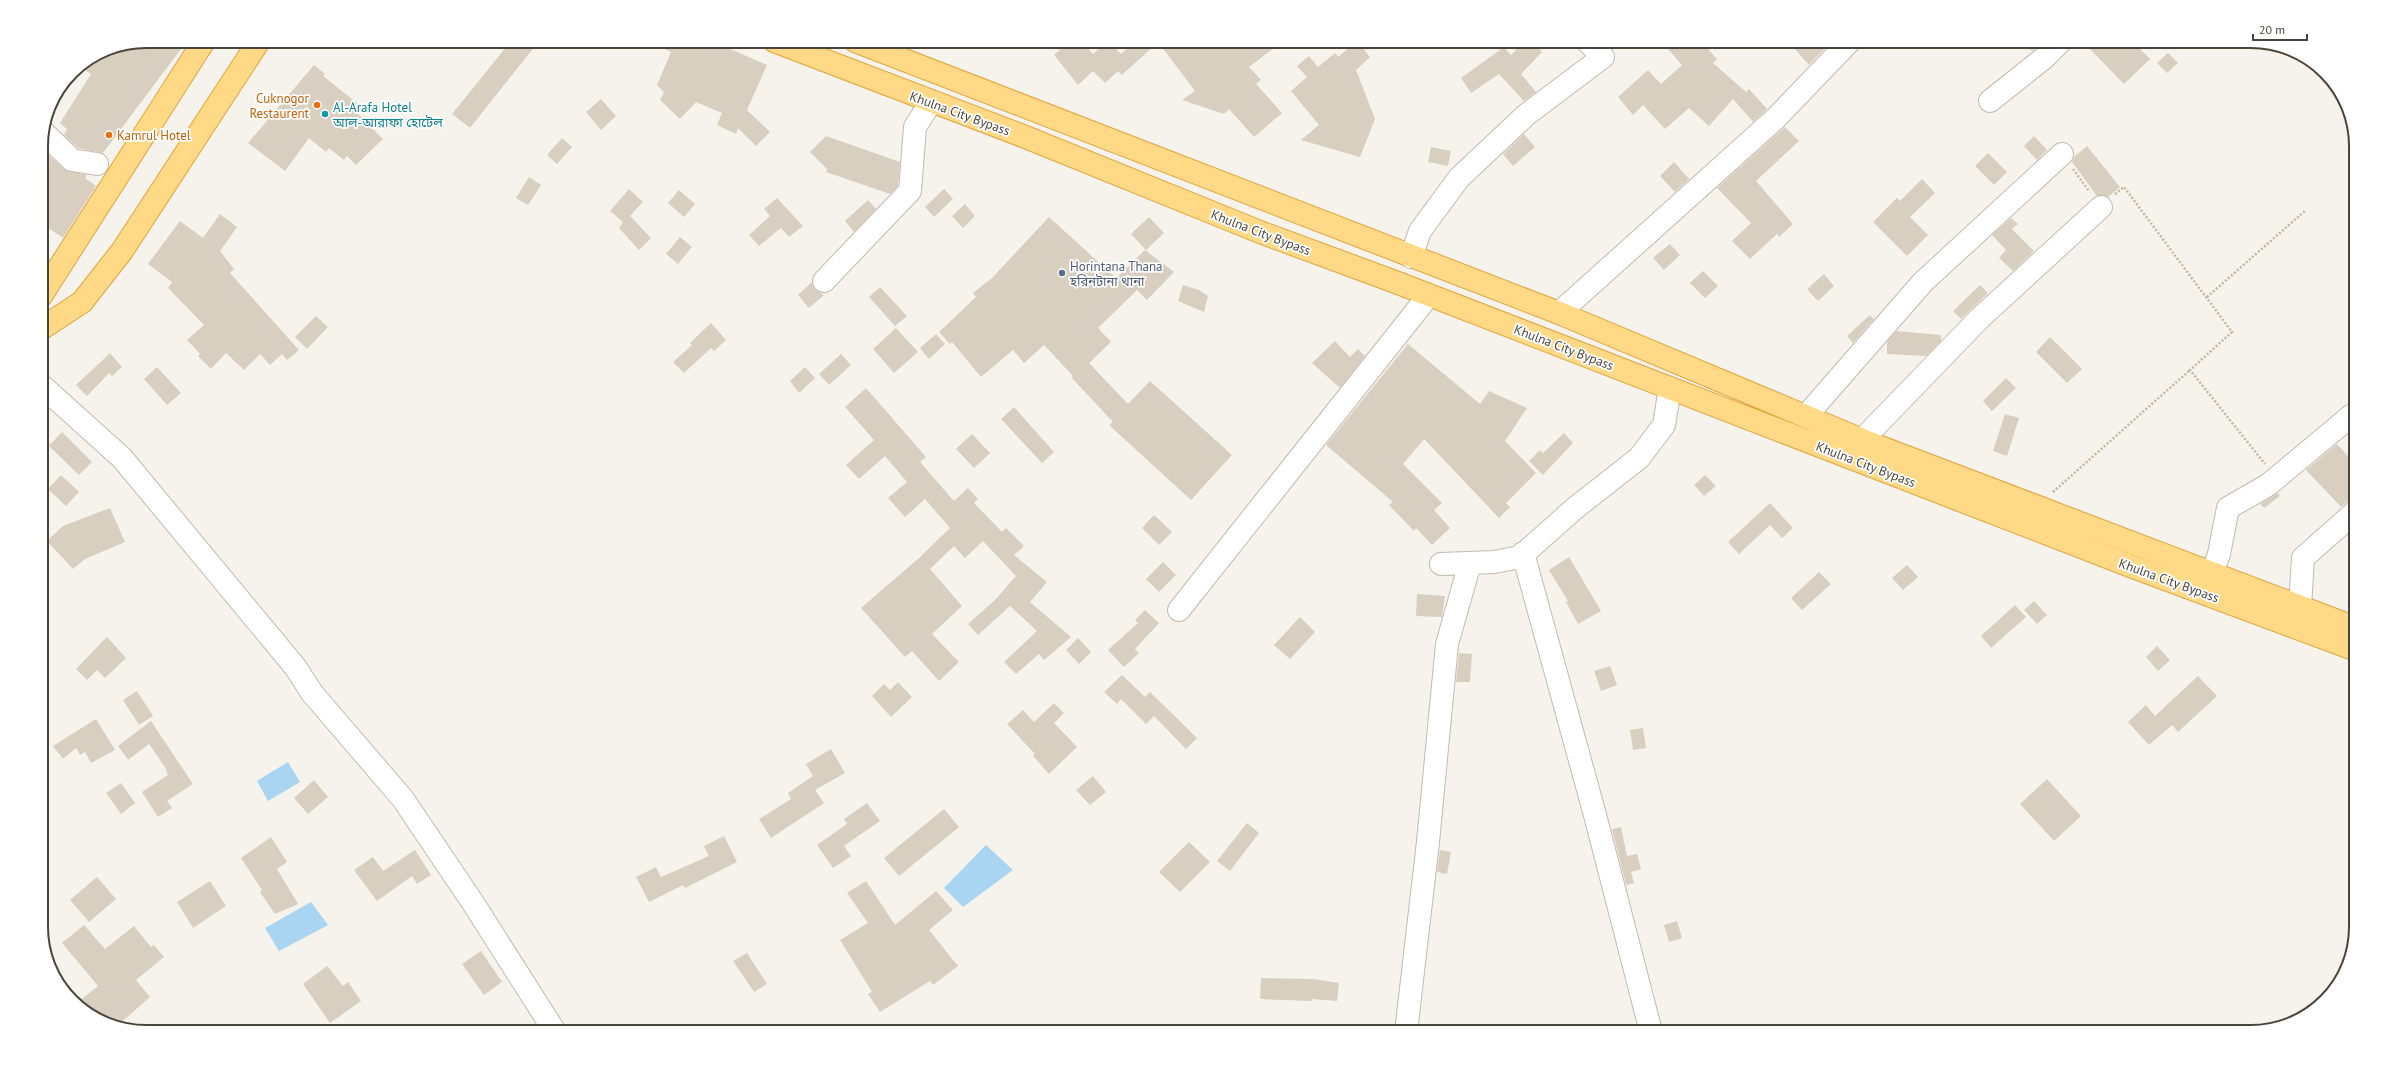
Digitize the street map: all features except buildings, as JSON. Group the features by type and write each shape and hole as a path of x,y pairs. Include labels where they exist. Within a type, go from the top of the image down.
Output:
{"highway":[{"path":"48,285 200,48"},
{"path":"48,324 82,302 122,251 254,48"},
{"name":"Khulna City Bypass","path":"792,48 1023,136 1260,232 1429,295 2126,564 2349,647"},
{"name":"Khulna City Bypass","path":"873,48 1559,313 1862,440 2349,625"}],"street":[{"path":"1411,257 1420,231 1459,178 1526,115 1603,57 1594,48"},
{"path":"1559,313 1775,119 1843,48"},
{"path":"1990,102 2054,48"},
{"path":"824,281 910,191 915,128 931,102"},
{"path":"48,137 72,160 97,164"},
{"path":"1806,416 1923,282 2062,154"},
{"path":"1862,440 1980,318 2101,207"},
{"path":"1179,610 1429,295"},
{"path":"1441,564 1494,562 1520,557 1574,509 1639,458 1664,425 1670,388"},
{"path":"48,391 122,458 296,668 312,693 404,799 475,906 551,1025"},
{"path":"2212,573 2219,554 2228,508 2276,478 2349,417"},
{"path":"2300,607 2303,558 2349,517"},
{"path":"1523,553 1595,815 1649,1025"},
{"path":"1407,1025 1428,842 1447,644 1470,563"}],"path":[{"path":"2036,507 2232,332 2124,187 2101,207 2062,154"},
{"path":"2207,297 2306,210"},
{"path":"2190,370 2276,478"}],"water":[{"path":"288,762 300,782 268,801 257,781"},
{"path":"986,845 1013,870 963,907 944,888"},
{"path":"311,902 328,925 279,951 265,928"}],"place":[{"name":"Cuknogor Restaurent","path":"317,105"},
{"name":"Al-Arafa Hotel আল-আরাফা হোটেল","path":"325,114"},
{"name":"Kamrul Hotel","path":"109,135"},
{"name":"Horintana Thana হরিনটানা থানা","path":"1062,273"}]}
